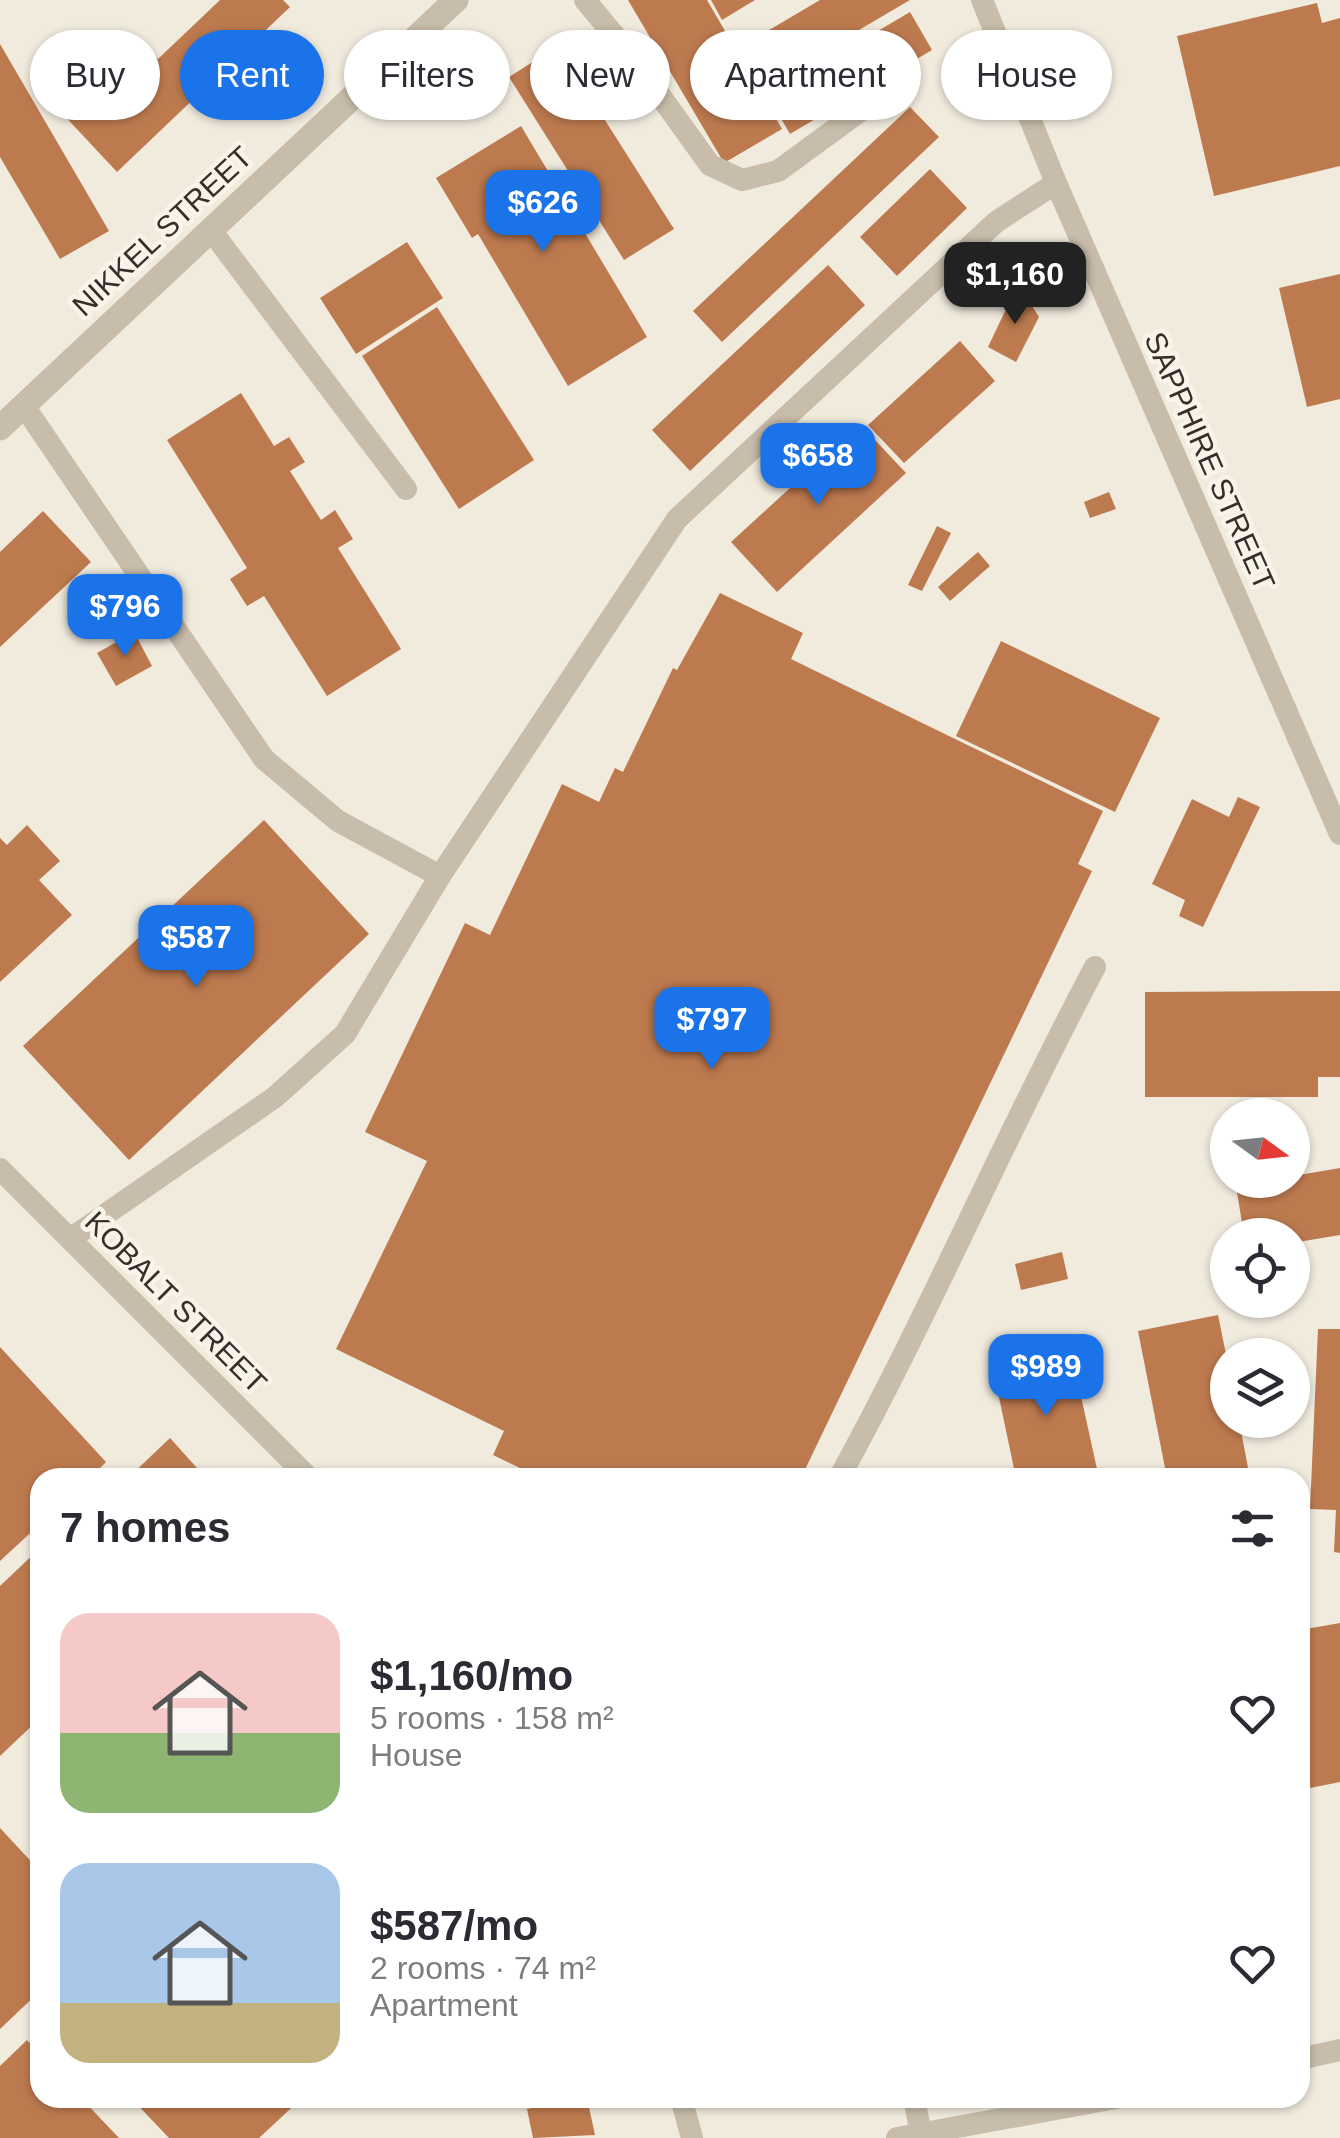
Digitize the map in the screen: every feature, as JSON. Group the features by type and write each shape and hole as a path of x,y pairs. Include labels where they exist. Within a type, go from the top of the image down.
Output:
{"street":[{"name":"NIKKEL STREET","path":"0,428 456,0"}],"lane":[{"path":"586,0 710,165 742,180 778,171 848,120"},
{"name":"SAPPHIRE STREET","path":"982,0 1056,182 1340,834"},
{"path":"70,1239 275,1097 345,1034 440,876 677,520 996,222 1056,182"},
{"path":"210,229 406,489"},
{"path":"24,406 264,759 338,821 440,876"},
{"path":"845,1468 882,1400 1025,1098 1096,967"},
{"name":"KOBALT STREET","path":"0,1168 299,1468"},
{"path":"1310,2057 1340,2050"},
{"path":"684,2108 692,2138"},
{"path":"916,2108 920,2134"},
{"path":"896,2138 1062,2108"}],"building":[{"path":"220,0 283,0 290,7 266,30 188,30"},
{"path":"628,0 707,0 724,30 690,30 690,105 670,71 670,30 646,30"},
{"path":"711,0 755,0 722,20"},
{"path":"820,0 910,0 859,30 769,30"},
{"path":"1317,3 1322,23 1340,18 1340,166 1214,196 1177,36"},
{"path":"910,12 920,30 880,30"},
{"path":"921,31 932,50 921,57"},
{"path":"180,38 180,112 117,172 68,120 160,120 160,57"},
{"path":"0,44 30,95 30,120 44,120 109,231 60,259 0,157"},
{"path":"530,64 530,110 510,79"},
{"path":"921,118 939,137 722,342 693,311 896,120"},
{"path":"536,120 605,120 674,229 624,260"},
{"path":"699,120 777,120 782,129 724,163"},
{"path":"782,120 814,120 790,134"},
{"path":"521,126 647,337 568,386 478,234 472,238 436,178"},
{"path":"930,169 967,208 897,276 860,237"},
{"path":"407,242 443,298 356,354 320,298"},
{"path":"828,265 865,305 690,471 652,430"},
{"path":"1340,274 1340,399 1307,407 1279,288"},
{"path":"1018,284 1039,317 1016,362 988,347"},
{"path":"437,307 534,460 459,509 362,356"},
{"path":"960,341 995,381 904,463 868,425"},
{"path":"241,393 274,446 289,437 305,462 290,471 321,520 335,510 353,539 338,548 401,649 327,696 264,596 247,606 230,579 247,568 167,440"},
{"path":"860,424 906,473 777,592 731,542"},
{"path":"1109,492 1116,509 1090,518 1084,502"},
{"path":"43,511 91,562 0,647 0,552"},
{"path":"937,526 951,533 922,591 908,585"},
{"path":"978,552 990,566 950,601 938,587"},
{"path":"720,593 803,633 791,659 1103,811 1078,864 1092,871 806,1468 520,1468 493,1455 504,1431 336,1349 427,1161 365,1132 465,923 490,935 562,784 599,802 615,768 623,772 673,668 677,670"},
{"path":"134,632 152,666 116,686 97,653"},
{"path":"1001,641 1160,718 1115,812 956,736"},
{"path":"1238,797 1260,807 1203,927 1179,916 1185,900 1152,884 1192,799 1229,817"},
{"path":"264,820 369,934 129,1160 23,1046"},
{"path":"27,825 60,861 39,880 72,915 0,982 0,838 7,845"},
{"path":"1340,991 1340,1077 1318,1077 1318,1097 1145,1097 1145,992"},
{"path":"1340,1168 1340,1235 1310,1240 1310,1218 1241,1218 1238,1198 1310,1198 1310,1173"},
{"path":"1062,1252 1068,1279 1021,1290 1015,1264"},
{"path":"1219,1318 1223,1338 1210,1338 1210,1438 1242,1438 1248,1468 1165,1468 1138,1331"},
{"path":"1318,1329 1340,1329 1340,1553 1334,1552 1336,1510 1310,1509"},
{"path":"0,1347 106,1462 100,1468 30,1468 30,1533 0,1561"},
{"path":"1071,1351 1097,1468 1014,1468 993,1369"},
{"path":"170,1438 197,1468 138,1468"},
{"path":"30,1558 30,1728 0,1756 0,1586"},
{"path":"1340,1623 1340,1782 1310,1788 1310,1628"},
{"path":"0,1828 30,1860 30,2000 0,2029"},
{"path":"27,2040 30,2108 90,2108 119,2138 0,2138 0,2066"},
{"path":"140,2108 291,2108 259,2138 169,2138"},
{"path":"589,2108 595,2135 533,2138 527,2109"}]}
